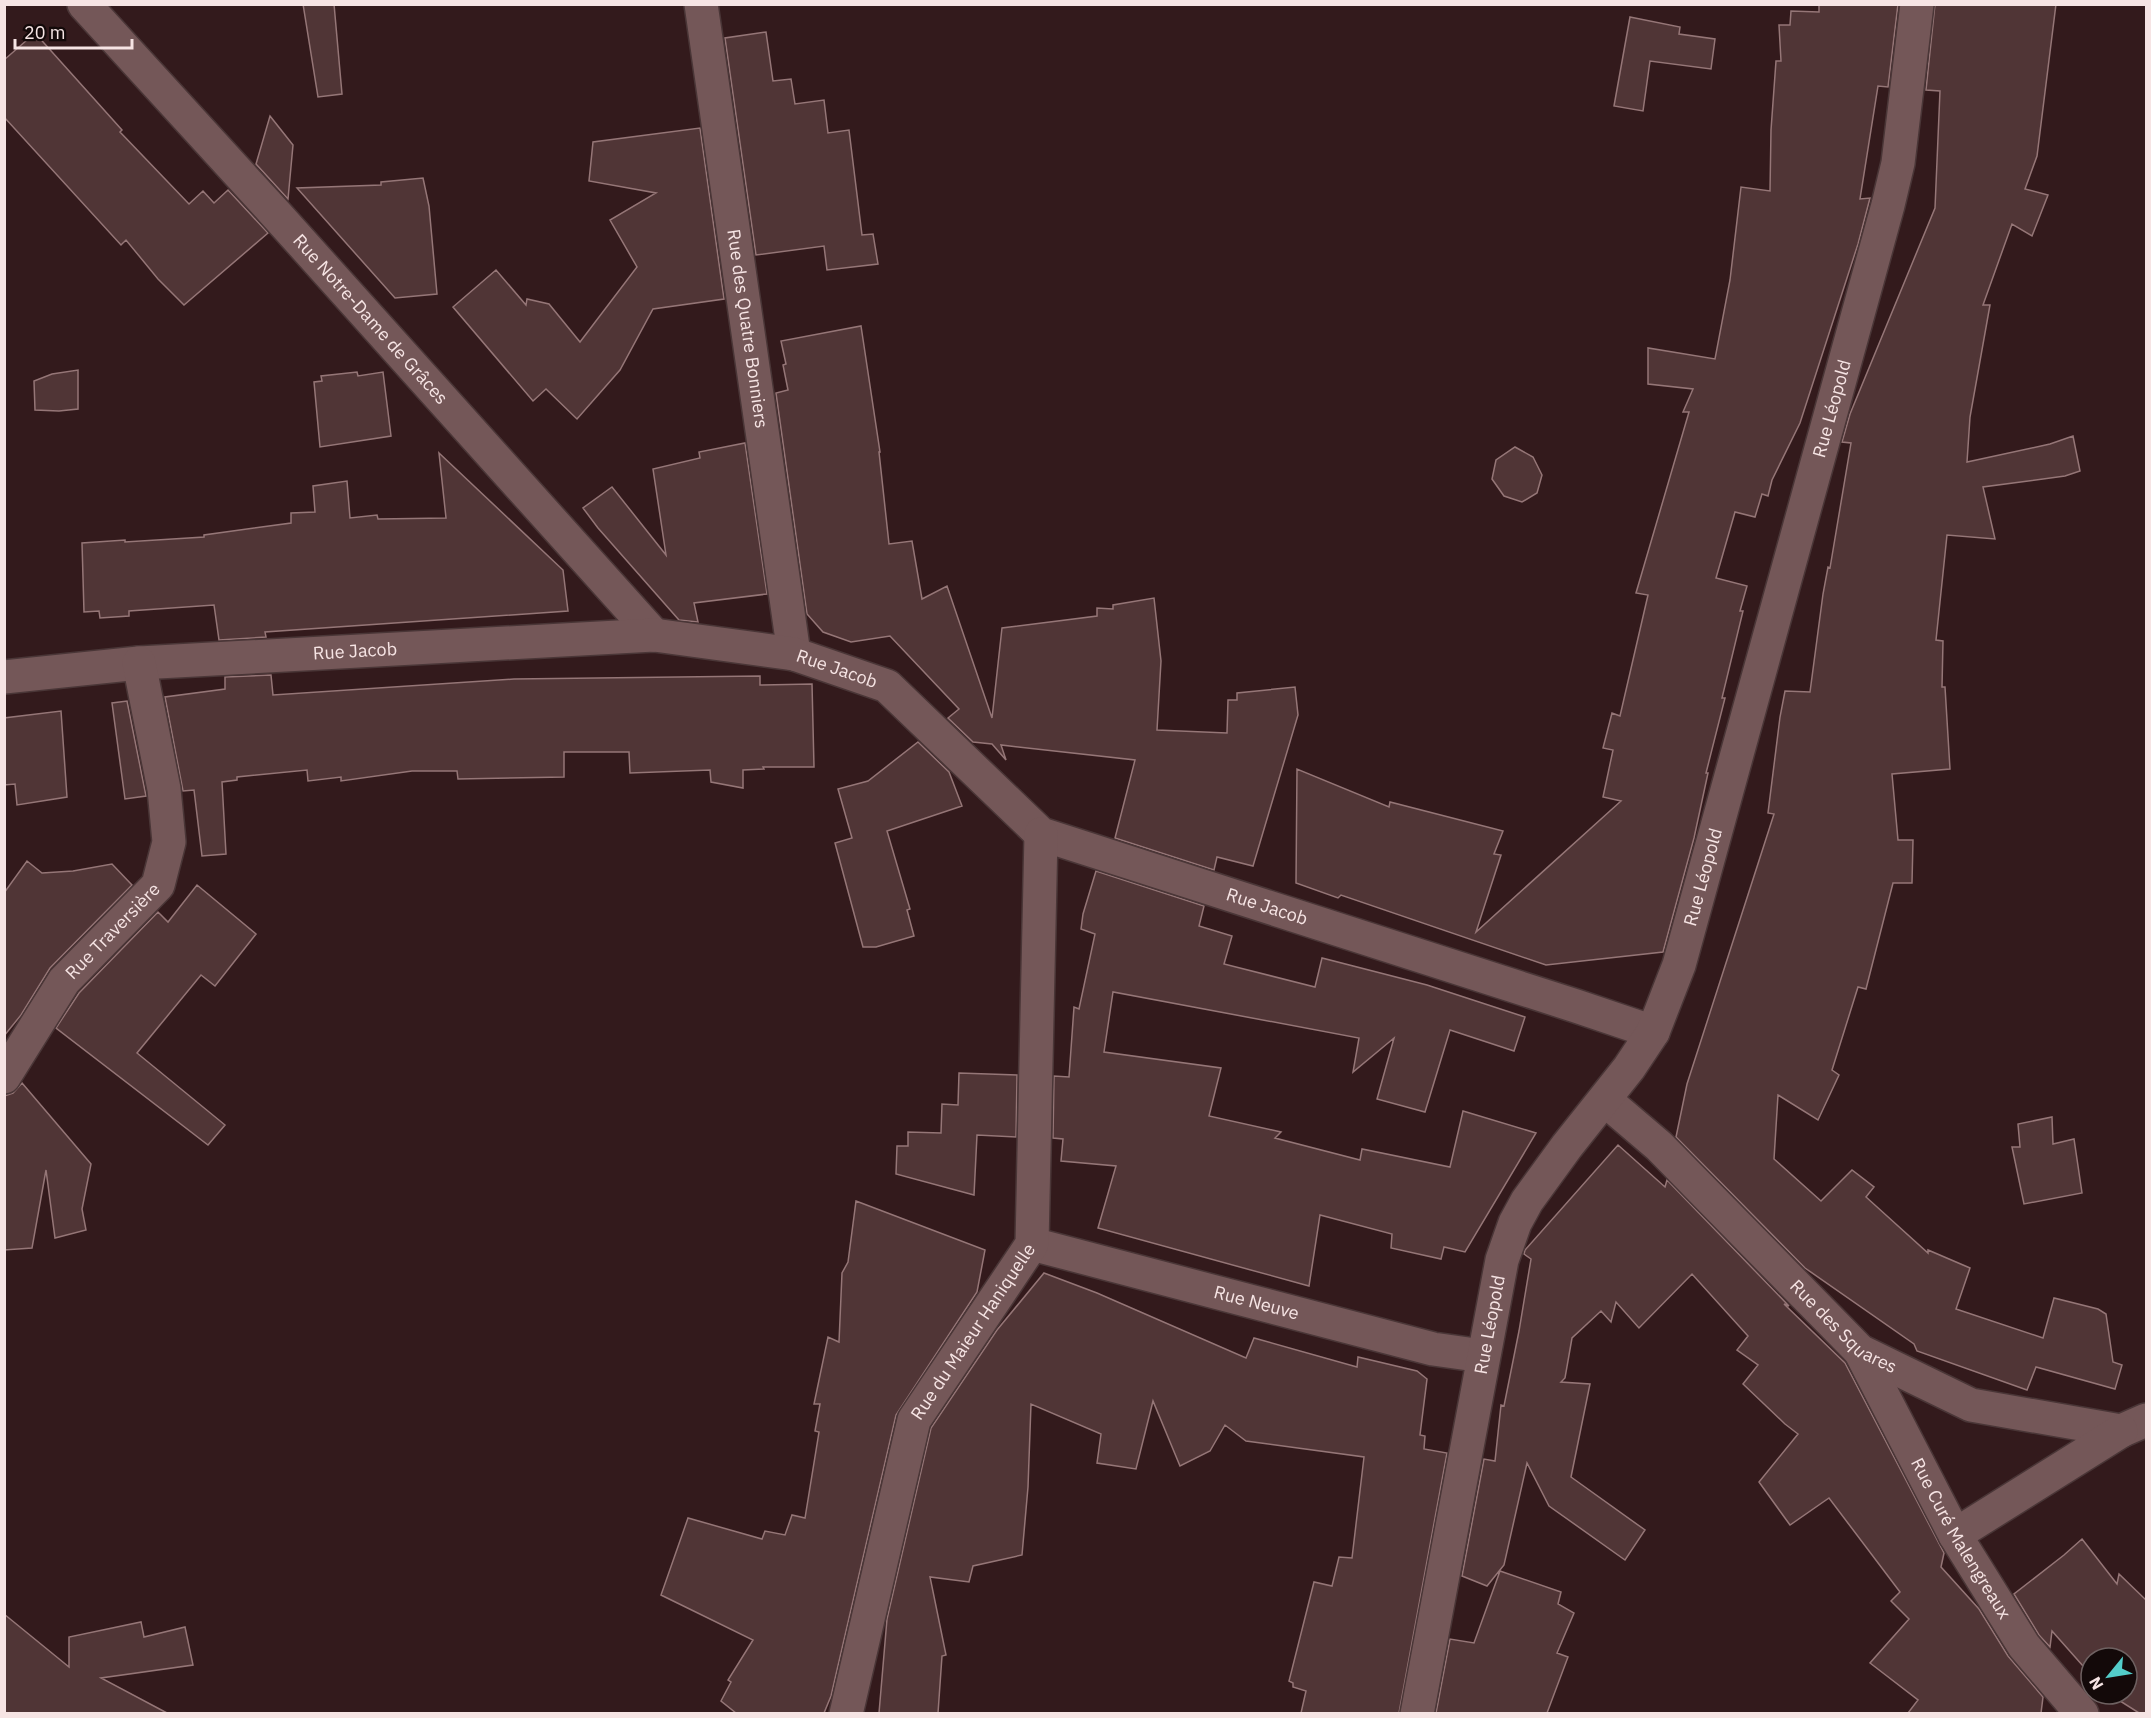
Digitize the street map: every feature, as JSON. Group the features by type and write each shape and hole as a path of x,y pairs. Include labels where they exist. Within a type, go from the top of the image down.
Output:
{"street":[{"name":"Rue Notre-Dame de Grâces","path":"84,4 654,635"},
{"name":"Rue des Quatre Bonniers","path":"701,4 794,654"},
{"name":"Rue Léopold","path":"1417,1713 1499,1272 1520,1211 1567,1146 1629,1068 1653,1032 1679,964 1886,212 1898,163 1917,4"},
{"name":"Rue Jacob","path":"4,677 139,663 654,635 794,654 887,686 1041,834 1653,1032"},
{"name":"Rue Traversière","path":"4,1077 64,981 158,885 169,843 164,789 139,663"},
{"name":"Rue du Maieur Haniquelle","path":"846,1713 914,1420 1032,1244 1041,834"},
{"name":"Rue des Squares","path":"1605,1100 1659,1146 1860,1351 1971,1405 2134,1426"},
{"name":"Rue Neuve","path":"1032,1244 1433,1349 1483,1356"},
{"name":"Rue Curé Malengreaux","path":"1860,1351 1955,1535 2024,1646 2082,1713"},
{"path":"1955,1535 2134,1426"}],"building":[{"path":"303,4 334,4 342,94 318,97"},
{"path":"1819,4 1898,4 1888,87 1878,86 1860,199 1870,198 1858,244 1800,423 1772,480 1768,496 1762,494 1755,517 1735,512 1716,578 1747,586 1694,838 1663,952 1546,965 1341,895 1338,898 1296,883 1297,769 1389,807 1390,802 1503,831 1494,854 1501,855 1476,932 1621,801 1603,797 1613,750 1603,748 1612,713 1620,716 1648,595 1636,593 1689,412 1683,412 1693,389 1648,384 1648,348 1715,359 1730,280 1741,187 1770,191 1771,130 1776,61 1781,61 1779,25 1790,25 1791,11 1819,12"},
{"path":"1935,4 2056,4 2037,156 2025,189 2048,195 2032,236 2012,224 1983,305 1990,305 1970,417 1967,462 2050,444 2073,436 2080,471 2065,476 1983,487 1995,539 1947,535 1936,640 1943,641 1942,687 1945,687 1950,769 1892,774 1898,840 1913,840 1912,883 1893,883 1866,989 1858,987 1832,1070 1839,1075 1818,1120 1778,1095 1774,1159 1821,1201 1852,1170 1874,1187 1866,1197 1928,1253 1928,1250 1970,1268 1956,1309 2043,1338 2054,1298 2098,1309 2106,1314 2113,1362 2122,1365 2115,1389 2036,1367 2027,1390 1917,1351 1914,1344 1805,1268 1676,1137 1687,1084 1774,814 1768,813 1785,691 1810,692 1823,594 1828,567 1830,568 1851,443 1842,442 1850,414 1935,208 1940,91 1926,90"},
{"path":"1630,17 1680,27 1679,34 1715,39 1711,69 1650,61 1643,111 1614,106"},
{"path":"766,32 773,81 791,79 795,104 824,100 828,133 849,130 862,235 873,234 878,264 827,270 824,246 756,255 725,38"},
{"path":"35,33 122,130 120,132 189,204 203,191 214,203 228,190 268,233 184,305 158,279 126,240 121,245 4,117 4,60"},
{"path":"270,116 293,145 288,199 256,164"},
{"path":"700,128 724,299 653,309 620,370 577,419 546,389 533,401 453,307 496,270 526,305 527,299 549,304 580,342 637,267 610,220 656,193 589,181 593,142"},
{"path":"423,178 429,206 437,294 395,298 297,188 381,185 381,182"},
{"path":"861,326 880,452 889,544 912,541 922,599 947,586 992,718 1002,628 1097,616 1097,608 1113,609 1113,605 1154,598 1161,661 1157,730 1227,733 1228,700 1237,700 1237,693 1295,687 1298,715 1253,866 1217,857 1214,870 1115,838 1135,760 1001,745 1006,760 992,744 973,742 948,718 959,709 890,636 851,642 823,632 807,614 776,393 788,390 781,341"},
{"path":"78,370 78,409 35,410 34,381 52,374"},
{"path":"357,372 358,376 383,372 391,436 320,447 314,382 322,381 321,376"},
{"path":"745,443 767,594 694,603 698,622 679,620 583,508 612,487 666,555 653,469 700,458 699,452"},
{"path":"1515,447 1533,457 1542,475 1537,493 1522,502 1504,496 1492,479 1496,460"},
{"path":"439,453 563,570 568,611 265,632 266,637 219,640 214,605 129,611 129,616 100,618 99,611 84,612 82,543 204,537 204,535 291,523 291,513 315,512 313,486 347,481 350,518 377,515 378,519 446,518"},
{"path":"271,675 273,695 514,679 760,676 760,685 812,684 814,767 763,767 764,769 743,770 743,788 711,782 710,770 630,773 629,752 564,752 564,777 458,779 457,771 412,771 341,781 341,777 308,781 307,770 237,777 237,780 222,782 226,854 202,856 194,790 183,791 165,697 225,689 225,677"},
{"path":"127,701 146,796 125,799 112,703"},
{"path":"61,711 67,797 17,805 15,784 4,785 4,718"},
{"path":"918,742 949,772 962,806 887,831 910,909 907,910 914,936 876,947 863,947 835,843 852,838 838,789 868,781"},
{"path":"27,861 42,873 73,871 112,864 132,885 50,968 21,1015 4,1036 4,893"},
{"path":"1096,871 1204,906 1199,926 1232,936 1224,964 1315,987 1322,958 1427,985 1525,1017 1514,1051 1450,1030 1425,1112 1377,1099 1394,1038 1353,1072 1359,1038 1113,992 1104,1052 1221,1068 1209,1116 1281,1132 1275,1138 1360,1160 1362,1149 1450,1167 1463,1111 1536,1133 1465,1252 1444,1247 1441,1259 1391,1248 1392,1234 1320,1215 1309,1286 1098,1228 1116,1166 1061,1161 1063,1139 1053,1138 1054,1076 1069,1077 1074,1007 1079,1009 1095,934 1081,929 1083,914"},
{"path":"197,885 256,934 215,986 201,975 137,1053 225,1125 208,1145 56,1028 79,993 158,912 168,922"},
{"path":"959,1073 1017,1075 1016,1137 977,1135 974,1195 896,1174 897,1146 908,1146 908,1132 941,1133 942,1104 958,1105"},
{"path":"22,1083 91,1164 82,1209 86,1230 55,1238 46,1170 32,1248 4,1250 4,1096 13,1093"},
{"path":"2052,1117 2053,1144 2074,1139 2082,1193 2024,1204 2012,1147 2020,1147 2018,1124"},
{"path":"1618,1145 1665,1187 1667,1180 1789,1306 1784,1304 1845,1363 1944,1553 1941,1567 1979,1609 2008,1656 2043,1697 2041,1713 1908,1713 1918,1700 1870,1663 1909,1619 1891,1601 1900,1592 1829,1498 1790,1525 1759,1482 1798,1434 1743,1384 1758,1365 1737,1350 1748,1336 1692,1274 1639,1328 1616,1302 1611,1322 1601,1311 1572,1338 1565,1378 1561,1382 1590,1384 1571,1477 1645,1530 1625,1560 1549,1506 1527,1463 1504,1565 1487,1586 1462,1576 1484,1459 1495,1461 1501,1405 1504,1406 1531,1259 1524,1254 1525,1250"},
{"path":"856,1201 985,1250 977,1292 896,1415 831,1696 824,1713 736,1713 721,1701 731,1682 728,1680 753,1640 661,1595 688,1518 762,1539 765,1531 785,1535 792,1515 805,1518 819,1432 815,1431 820,1404 814,1404 828,1337 839,1342 842,1273 848,1262"},
{"path":"1044,1273 1097,1293 1246,1358 1254,1338 1357,1367 1358,1357 1417,1371 1427,1379 1420,1435 1425,1436 1424,1449 1447,1453 1399,1713 1301,1713 1306,1691 1293,1687 1293,1683 1289,1681 1314,1582 1332,1586 1339,1557 1352,1558 1364,1457 1246,1441 1225,1425 1210,1451 1180,1466 1153,1401 1136,1469 1097,1463 1101,1434 1031,1404 1028,1487 1022,1555 973,1566 969,1582 930,1577 946,1655 942,1656 938,1713 879,1713 887,1619 931,1428 997,1330"},
{"path":"2082,1539 2117,1584 2119,1574 2146,1600 2146,1713 2139,1713 2128,1706 2139,1706 2139,1646 2079,1646 2079,1661 2052,1631 2050,1647 2039,1635 2014,1594"},
{"path":"1500,1571 1561,1592 1558,1604 1574,1613 1557,1653 1568,1657 1547,1713 1436,1713 1450,1639 1474,1643"},
{"path":"4,1614 69,1667 69,1637 141,1622 144,1637 185,1627 193,1665 101,1678 167,1713 4,1713"}]}
